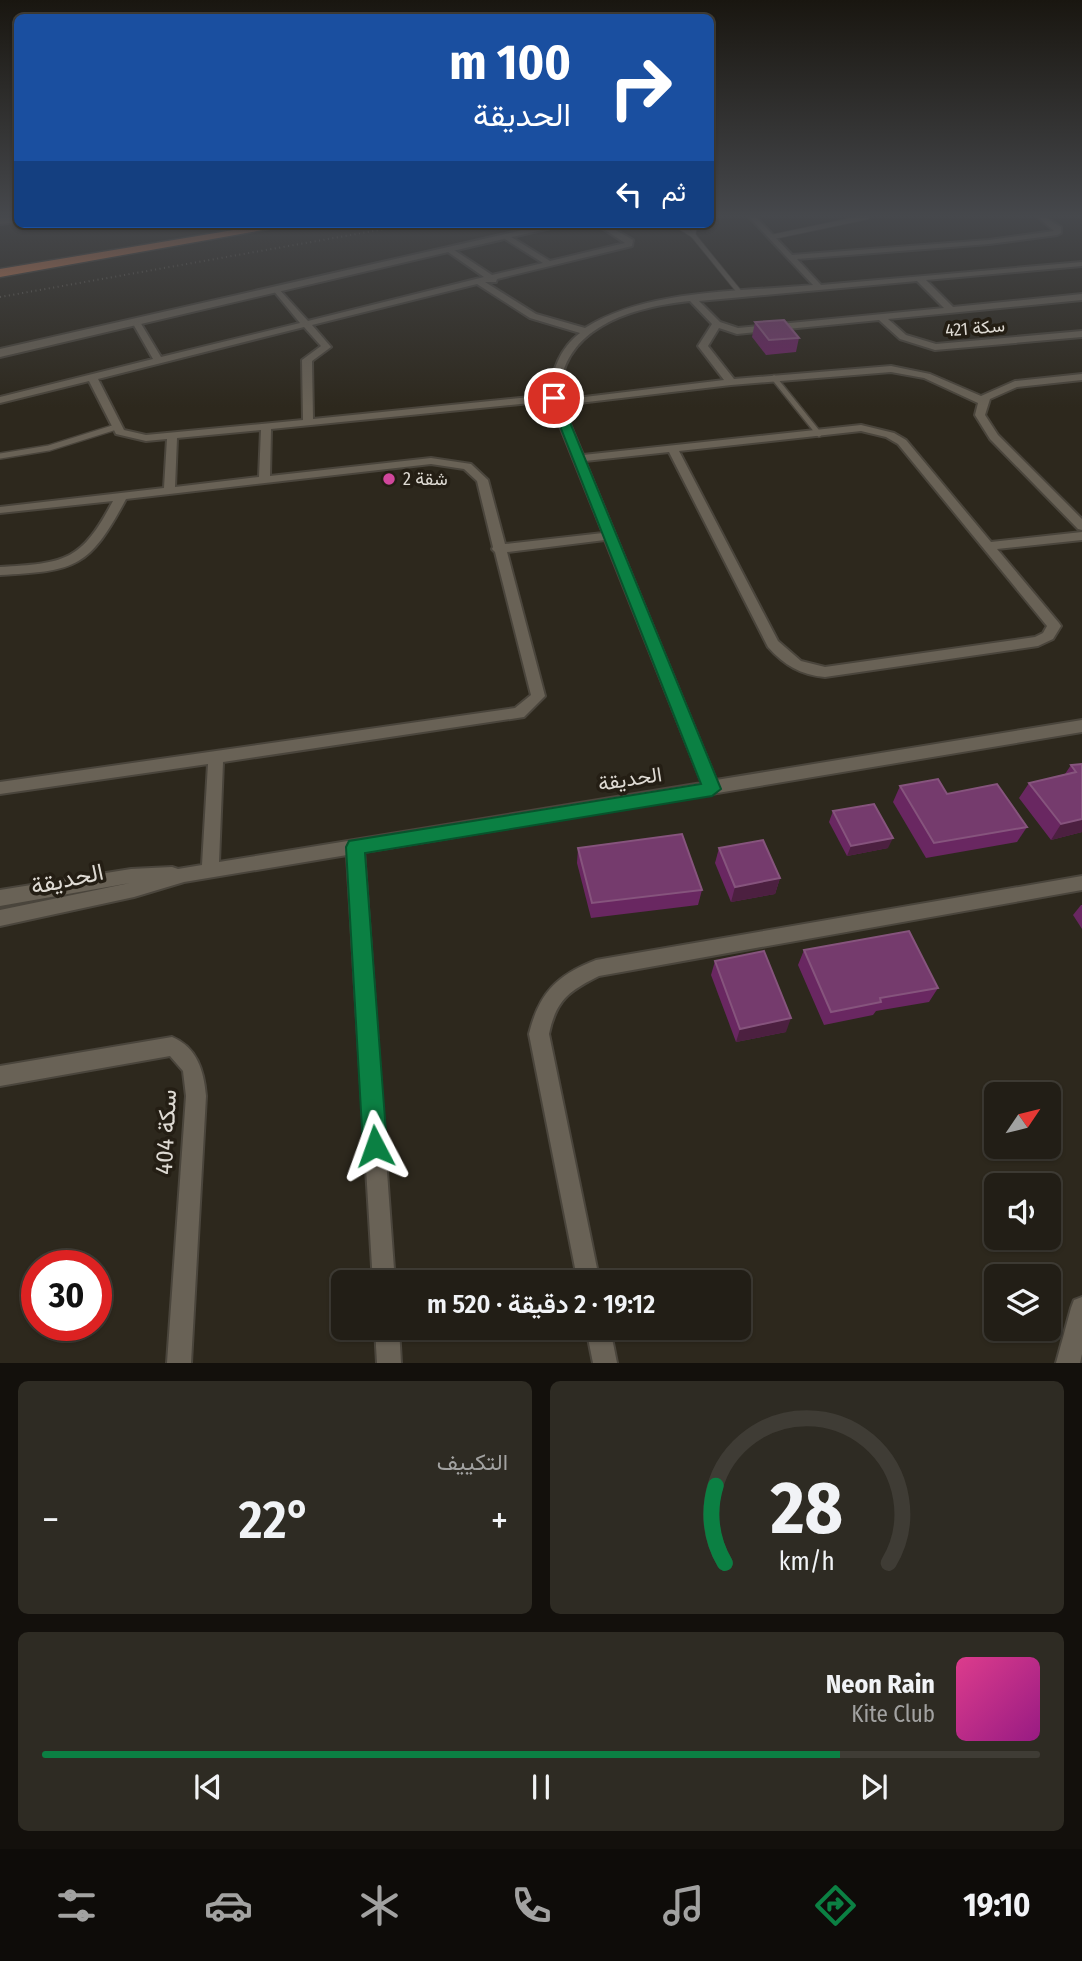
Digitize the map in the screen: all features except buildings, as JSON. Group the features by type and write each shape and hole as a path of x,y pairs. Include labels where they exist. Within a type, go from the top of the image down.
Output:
{"street":[{"path":"0,353 318,281"},
{"path":"0,400 490,281"},
{"path":"813,281 819,287"},
{"path":"712,789 555,401 555,377 559,364 569,346 584,331 632,310 692,298 900,281"},
{"path":"922,281 951,310"},
{"path":"480,283 533,316 584,331"},
{"path":"277,290 327,347 307,360 308,423"},
{"name":"سكة 421","path":"717,324 737,331 1082,297"},
{"path":"692,298 717,324 703,346 731,382"},
{"name":"سكة 421","path":"880,316 903,337 935,347 1082,334"},
{"path":"136,323 159,361"},
{"path":"92,377 116,427 132,436 172,437 731,382 891,369 927,376 983,401"},
{"path":"1082,377 1015,384 994,391 983,401 980,415 994,437 1082,526"},
{"path":"264,480 266,428"},
{"path":"578,459 862,428 890,435 902,442 1054,626 1048,636 1038,641 825,672 809,671 782,654 774,644 673,450"},
{"path":"169,491 172,437"},
{"path":"0,510 431,461 460,464 477,472 482,480 538,696 519,713 0,788"},
{"path":"0,571 45,568 79,557 100,538 121,497"},
{"path":"498,548 610,536"},
{"path":"990,547 1082,537"},
{"name":"الحديقة","path":"0,918 134,890 210,870 1082,726"},
{"path":"210,870 216,757"},
{"path":"355,847 383,1270"},
{"name":"الحديقة","path":"0,898 131,876 184,875"},
{"path":"586,1270 539,1034 543,1010 554,992 596,968 1082,883"},
{"name":"سكة 404","path":"0,1076 172,1046 186,1055 194,1071 196,1096 179,1363"},
{"path":"1068,1363 1082,1308"},
{"path":"388,1340 389,1363"},
{"path":"600,1340 605,1363"}],"lane":[{"path":"730,281 741,294"},
{"path":"774,378 819,434"},
{"path":"0,456 49,448 116,427"}],"path":[{"path":"0,297 93,281"}],"place":[{"name":"شقة 2","path":"389,479"}],"route":[{"path":"375,1146 355,847 712,789 554,398"}]}
